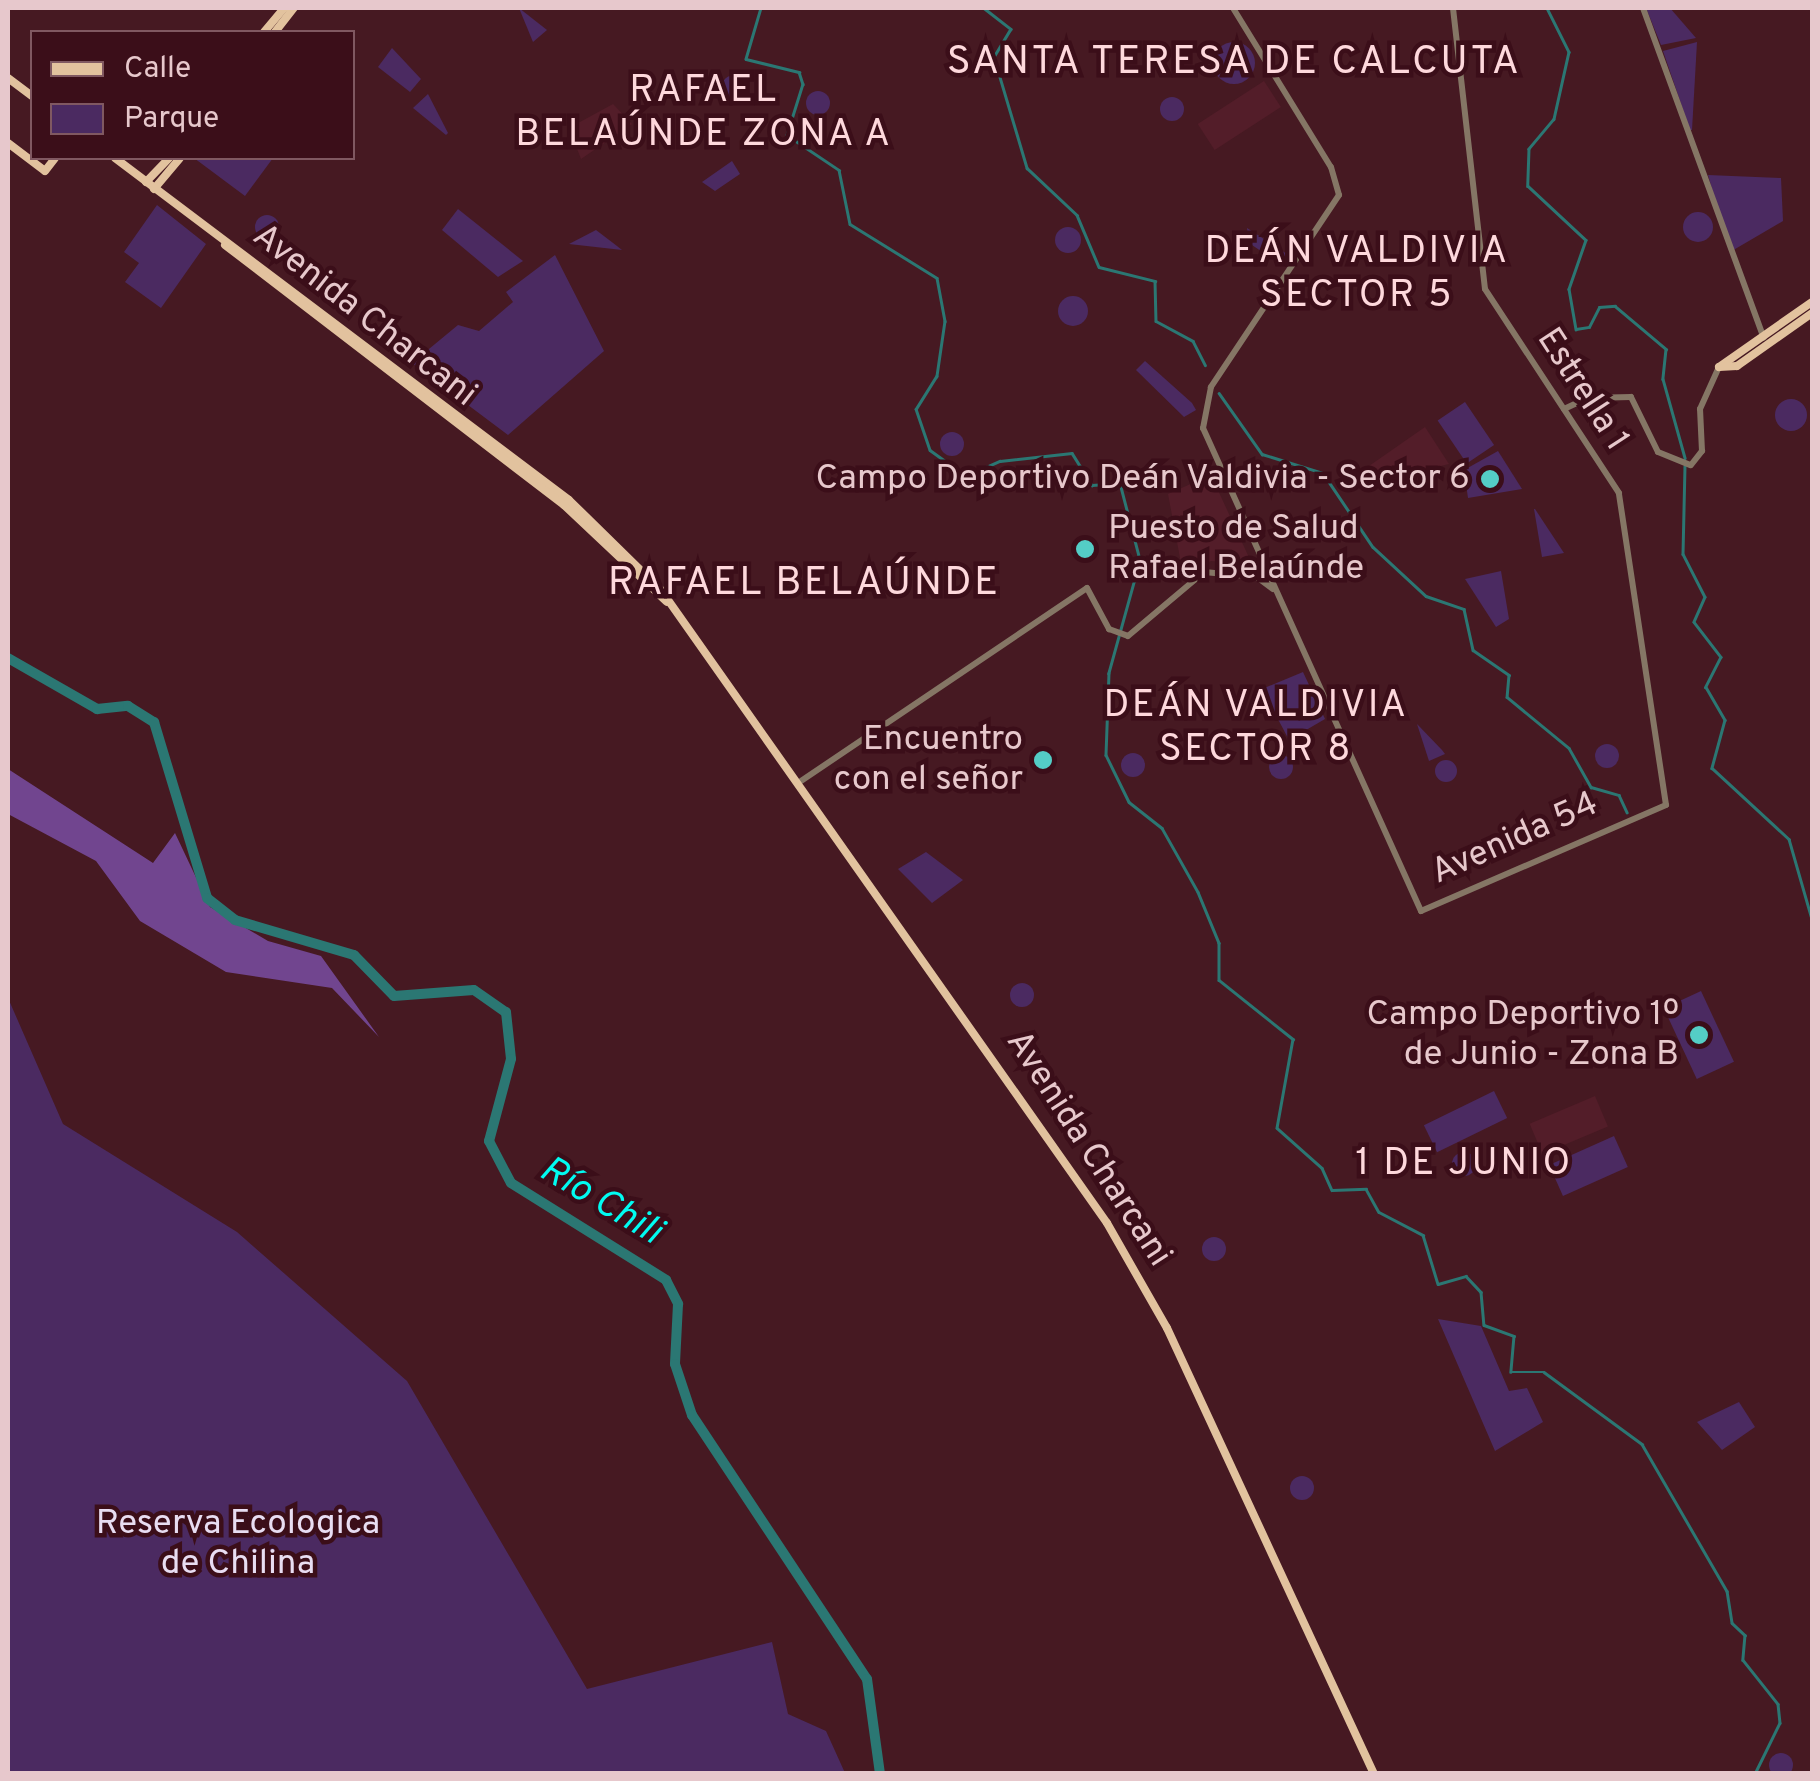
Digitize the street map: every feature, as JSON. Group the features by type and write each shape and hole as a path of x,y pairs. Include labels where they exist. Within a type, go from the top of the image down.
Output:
{"main road":[{"path":"266,30 284,8"},
{"path":"277,30 294,8"},
{"path":"8,78 30,94"},
{"path":"8,143 30,160"},
{"path":"30,160 45,171 53,160"},
{"name":"Avenida Charcani","path":"117,160 564,505 670,604 801,781 1108,1223 1167,1328 1374,1774"},
{"path":"150,185 168,160"},
{"path":"150,185 178,160"},
{"path":"1720,367 1766,339 1812,302"},
{"path":"1720,367 1812,313"}],"street":[{"path":"1232,8 1339,189 1204,406 1208,444 1275,590"},
{"name":"Estrella 1","path":"1453,8 1485,289 1620,494 1666,806"},
{"path":"1644,8 1766,339"},
{"path":"1564,409 1588,398 1631,397 1658,452 1691,465 1702,451 1700,409 1720,367"},
{"path":"1257,574 1260,556"},
{"path":"801,781 1087,588 1118,634 1146,628 1193,576 1267,571"},
{"path":"1257,574 1275,590"},
{"name":"Avenida 54","path":"1275,590 1421,911 1666,806"}],"shaded area":[{"path":"1264,81 1281,107 1215,150 1198,124"},
{"path":"613,104 632,124 581,159 569,128"},
{"path":"1425,427 1449,464 1375,482 1369,466"},
{"path":"1211,475 1252,564 1211,561 1183,574 1168,494"},
{"path":"8,769 153,863 175,833 210,907 268,941 321,956 379,1037 332,988 226,972 140,921 96,861 8,814"},
{"path":"1595,1096 1608,1126 1543,1154 1530,1124"}],"green space":[{"path":"519,8 547,30 533,42"},
{"path":"1646,8 1670,8 1696,38 1661,45"},
{"path":"1234,42 1249,48 1255,63 1249,78 1234,84 1219,78 1213,63 1219,48"},
{"path":"1697,42 1692,130 1690,130 1663,51"},
{"path":"392,48 421,79 410,92 378,67"},
{"path":"734,75 746,87 734,99 722,87"},
{"path":"818,91 827,94 827,112 818,115 809,112 806,103 809,94"},
{"path":"428,94 448,133 446,135 413,108"},
{"path":"1172,97 1181,100 1181,118 1172,121 1163,118 1160,109 1163,100"},
{"path":"197,160 272,160 245,196"},
{"path":"732,161 740,174 715,191 702,182"},
{"path":"1708,175 1781,178 1783,221 1730,252"},
{"path":"157,205 206,244 161,308 125,282 139,263 124,252"},
{"path":"458,209 523,261 498,277 442,230"},
{"path":"1698,212 1712,221 1713,227 1704,241 1698,242 1684,233 1683,227 1692,213"},
{"path":"267,215 276,218 276,236 267,239 258,236 255,227 258,218"},
{"path":"1068,227 1077,231 1081,240 1077,249 1068,253 1059,249 1055,240 1059,231"},
{"path":"1247,228 1290,256 1283,266 1249,243"},
{"path":"596,230 617,246 622,250 569,244"},
{"path":"555,255 604,351 508,435 412,363 458,325 479,331 513,302 506,292"},
{"path":"1073,296 1084,300 1088,311 1084,322 1073,326 1062,322 1058,311 1062,300"},
{"path":"1145,361 1196,410 1184,417 1136,370"},
{"path":"1791,399 1802,404 1807,415 1802,426 1791,431 1780,426 1775,415 1780,404"},
{"path":"1465,402 1494,445 1467,464 1438,420"},
{"path":"952,432 961,435 961,453 952,456 943,453 940,444 943,435"},
{"name":"Campo Deportivo Deán Valdivia - Sector 6","path":"1498,451 1522,489 1468,498 1464,470"},
{"path":"1535,509 1564,553 1542,557"},
{"path":"1501,571 1509,619 1496,627 1465,579"},
{"path":"1303,672 1325,719 1289,740 1262,689"},
{"path":"1417,724 1442,750 1445,754 1429,761"},
{"path":"1607,744 1619,756 1607,768 1595,756"},
{"path":"1133,753 1145,765 1133,777 1121,765"},
{"path":"1281,755 1290,758 1290,776 1281,779 1272,776 1269,767 1272,758"},
{"path":"1446,760 1454,763 1454,779 1446,782 1438,779 1435,771 1438,763"},
{"path":"926,852 963,880 932,903 898,869"},
{"path":"1022,983 1034,995 1022,1007 1010,995"},
{"name":"Campo Deportivo 1º de Junio - Zona B","path":"1701,991 1734,1062 1697,1079 1664,1008"},
{"name":"Reserva Ecologica de Chilina","path":"8,998 63,1124 237,1232 407,1381 587,1689 772,1642 788,1714 826,1731 845,1773 8,1773"},
{"path":"1494,1091 1507,1118 1437,1152 1424,1125"},
{"path":"1614,1136 1628,1167 1563,1196 1549,1165"},
{"path":"1464,1152 1476,1164 1464,1176 1452,1164"},
{"path":"1214,1237 1226,1249 1214,1261 1202,1249"},
{"path":"1438,1319 1481,1326 1509,1391 1527,1388 1543,1422 1495,1451"},
{"path":"1739,1402 1755,1427 1722,1450 1697,1422"},
{"path":"1302,1476 1314,1488 1302,1500 1290,1488"},
{"path":"1781,1753 1793,1765 1781,1777 1769,1765"}],"waterway":[{"path":"761,8 746,59 799,72 803,84 787,135 839,170 850,224 937,278 945,321 937,376 916,409 930,450 966,476 1000,461 1072,453 1092,485 1120,483 1140,560"},
{"path":"984,8 1011,29 994,57 1027,168 1077,215 1099,267 1155,281 1156,321 1193,341 1205,365"},
{"path":"1547,8 1569,52 1554,119 1529,149 1528,186 1586,240 1569,289 1576,329 1589,327 1599,307 1615,306 1666,349 1663,379 1685,458"},
{"path":"1219,393 1262,454 1323,473 1373,547 1426,596 1464,609 1473,650 1509,675 1507,697 1569,748 1591,787 1619,795 1627,812"},
{"path":"1685,466 1683,554 1705,597 1694,622 1721,657 1706,687 1725,720 1712,768 1789,839 1812,919"},
{"path":"1135,579 1109,673 1106,755 1129,802 1162,828 1198,892 1219,943 1219,980 1293,1039 1277,1128 1322,1168 1332,1190 1366,1189 1379,1212 1423,1235 1438,1284 1466,1276 1481,1292 1484,1325 1514,1336 1511,1372 1544,1372 1642,1444 1727,1591 1732,1623 1745,1635 1743,1660 1778,1704 1780,1723 1755,1774"},
{"name":"Río Chili","path":"8,658 97,709 128,706 154,722 207,898 235,920 354,955 394,996 474,990 506,1012 511,1059 489,1141 511,1183 666,1280 678,1304 675,1364 692,1415 867,1679 880,1774"}],"place":[{"name":"Campo Deportivo Deán Valdivia - Sector 6","path":"1490,479"},
{"name":"Puesto de Salud Rafael Belaúnde","path":"1085,549"},
{"name":"Encuentro con el señor","path":"1043,760"},
{"name":"Campo Deportivo 1º de Junio - Zona B","path":"1699,1035"}],"district":[{"name":"SANTA TERESA DE CALCUTA","path":"1234,63"},
{"name":"RAFAEL BELAÚNDE ZONA A","path":"704,114"},
{"name":"DEÁN VALDIVIA SECTOR 5","path":"1357,275"},
{"name":"RAFAEL BELAÚNDE","path":"804,584"},
{"name":"DEÁN VALDIVIA SECTOR 8","path":"1256,729"},
{"name":"1 DE JUNIO","path":"1464,1165"}]}
